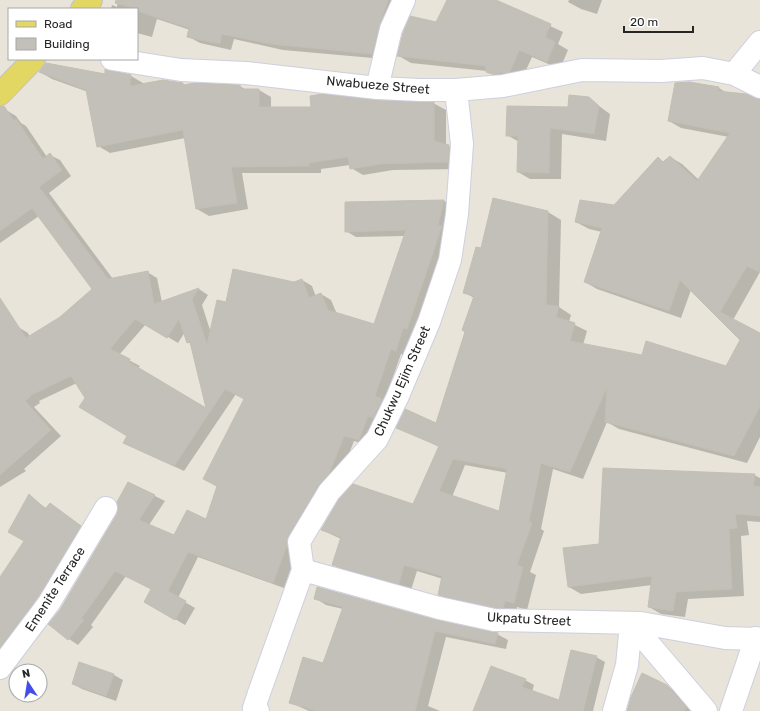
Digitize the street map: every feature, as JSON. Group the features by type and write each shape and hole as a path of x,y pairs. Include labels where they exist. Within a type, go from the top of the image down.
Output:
{"main road":[{"path":"83,8 91,0"},
{"path":"0,94 33,60"}],"street":[{"path":"377,88 390,29 404,0"},
{"path":"734,74 760,42"},
{"name":"Nwabueze Street","path":"118,60 181,70 246,72 377,88 456,90 503,86 582,70 660,71 703,68 734,74 760,87"},
{"name":"Chukwu Ejim Street","path":"258,711 254,708 303,570 299,542 329,492 377,439 397,398 429,322 450,260 456,214 462,144 456,90"},
{"name":"Emenite Terrace","path":"0,668 49,603 106,508"},
{"name":"Ukpatu Street","path":"303,570 439,608 494,620 631,623 725,638 758,638"},
{"path":"614,711 627,665 631,623"},
{"path":"631,623 706,711"},
{"path":"731,711 758,638"}],"building":[{"path":"116,0 388,0 379,26 372,54 271,44 222,34 220,44 187,37 189,28 138,11 138,8 115,3"},
{"path":"447,0 496,0 551,24 545,37 555,42 547,62 519,50 510,72 492,74 486,72 486,66 397,56 403,33 410,16 436,22"},
{"path":"46,63 105,74 105,69 131,75 130,86 163,80 183,83 183,85 195,83 240,85 241,89 259,89 259,107 311,107 310,96 322,94 376,100 434,102 434,141 449,145 448,162 380,164 350,169 348,157 309,163 309,166 231,167 237,203 196,209 183,130 97,147 86,90 39,72"},
{"path":"689,82 719,87 718,91 746,94 760,99 760,272 747,266 720,312 760,333 760,406 734,456 605,422 607,387 570,472 553,467 553,465 552,467 541,463 529,521 532,523 517,565 523,567 514,603 505,601 503,608 495,608 438,595 442,576 404,565 399,584 332,565 341,537 321,530 339,499 353,484 413,504 439,446 396,428 405,409 436,423 465,332 462,330 474,296 463,293 476,247 481,248 493,198 548,211 546,305 559,306 556,317 575,323 570,341 642,355 646,341 726,366 740,340 680,280 669,311 584,282 602,228 575,222 580,200 614,205 658,157 663,162 670,156 697,181 730,133 668,121 675,83","holes":["453,459 507,469 499,511 439,491"]},
{"path":"569,95 589,97 599,106 594,134 550,128 549,173 517,172 518,136 506,136 507,106 568,107"},
{"path":"0,106 4,106 14,121 16,119 43,159 50,153 62,170 39,187 108,279 148,271 154,304 199,288 192,299 207,345 217,300 226,302 233,269 294,282 302,279 309,298 321,293 328,310 374,324 406,230 345,232 345,202 444,200 438,225 442,226 407,329 403,328 396,351 391,349 375,396 382,399 373,418 368,416 359,440 344,436 329,474 318,486 288,536 287,545 273,583 188,552 168,591 186,601 175,620 144,602 151,589 115,571 81,619 84,620 68,640 48,624 60,610 117,514 117,502 128,482 155,495 139,520 174,535 187,510 206,519 217,486 203,479 244,399 225,389 174,466 123,443 127,436 79,407 85,398 71,376 29,396 30,397 25,401 51,430 0,475 0,298 26,338 60,317 92,289 32,208 0,231","holes":["135,319 167,338 179,319 187,343 190,342 206,408 129,362 130,359 110,349"]},
{"path":"603,468 755,474 753,486 760,487 760,516 735,514 737,528 729,529 732,589 676,592 673,611 648,607 652,576 568,587 563,548 599,544"},
{"path":"29,494 45,509 50,503 81,526 39,596 0,647 0,577 24,541 8,532"},
{"path":"317,587 436,620 498,633 495,644 435,631 415,711 317,711 289,703 303,657 323,663 343,607 314,599"},
{"path":"571,650 597,656 583,711 473,711 491,666 526,679 522,687 559,700"},
{"path":"79,662 114,674 106,696 72,684"},
{"path":"642,673 667,685 686,707 684,711 627,711 631,697"}]}
